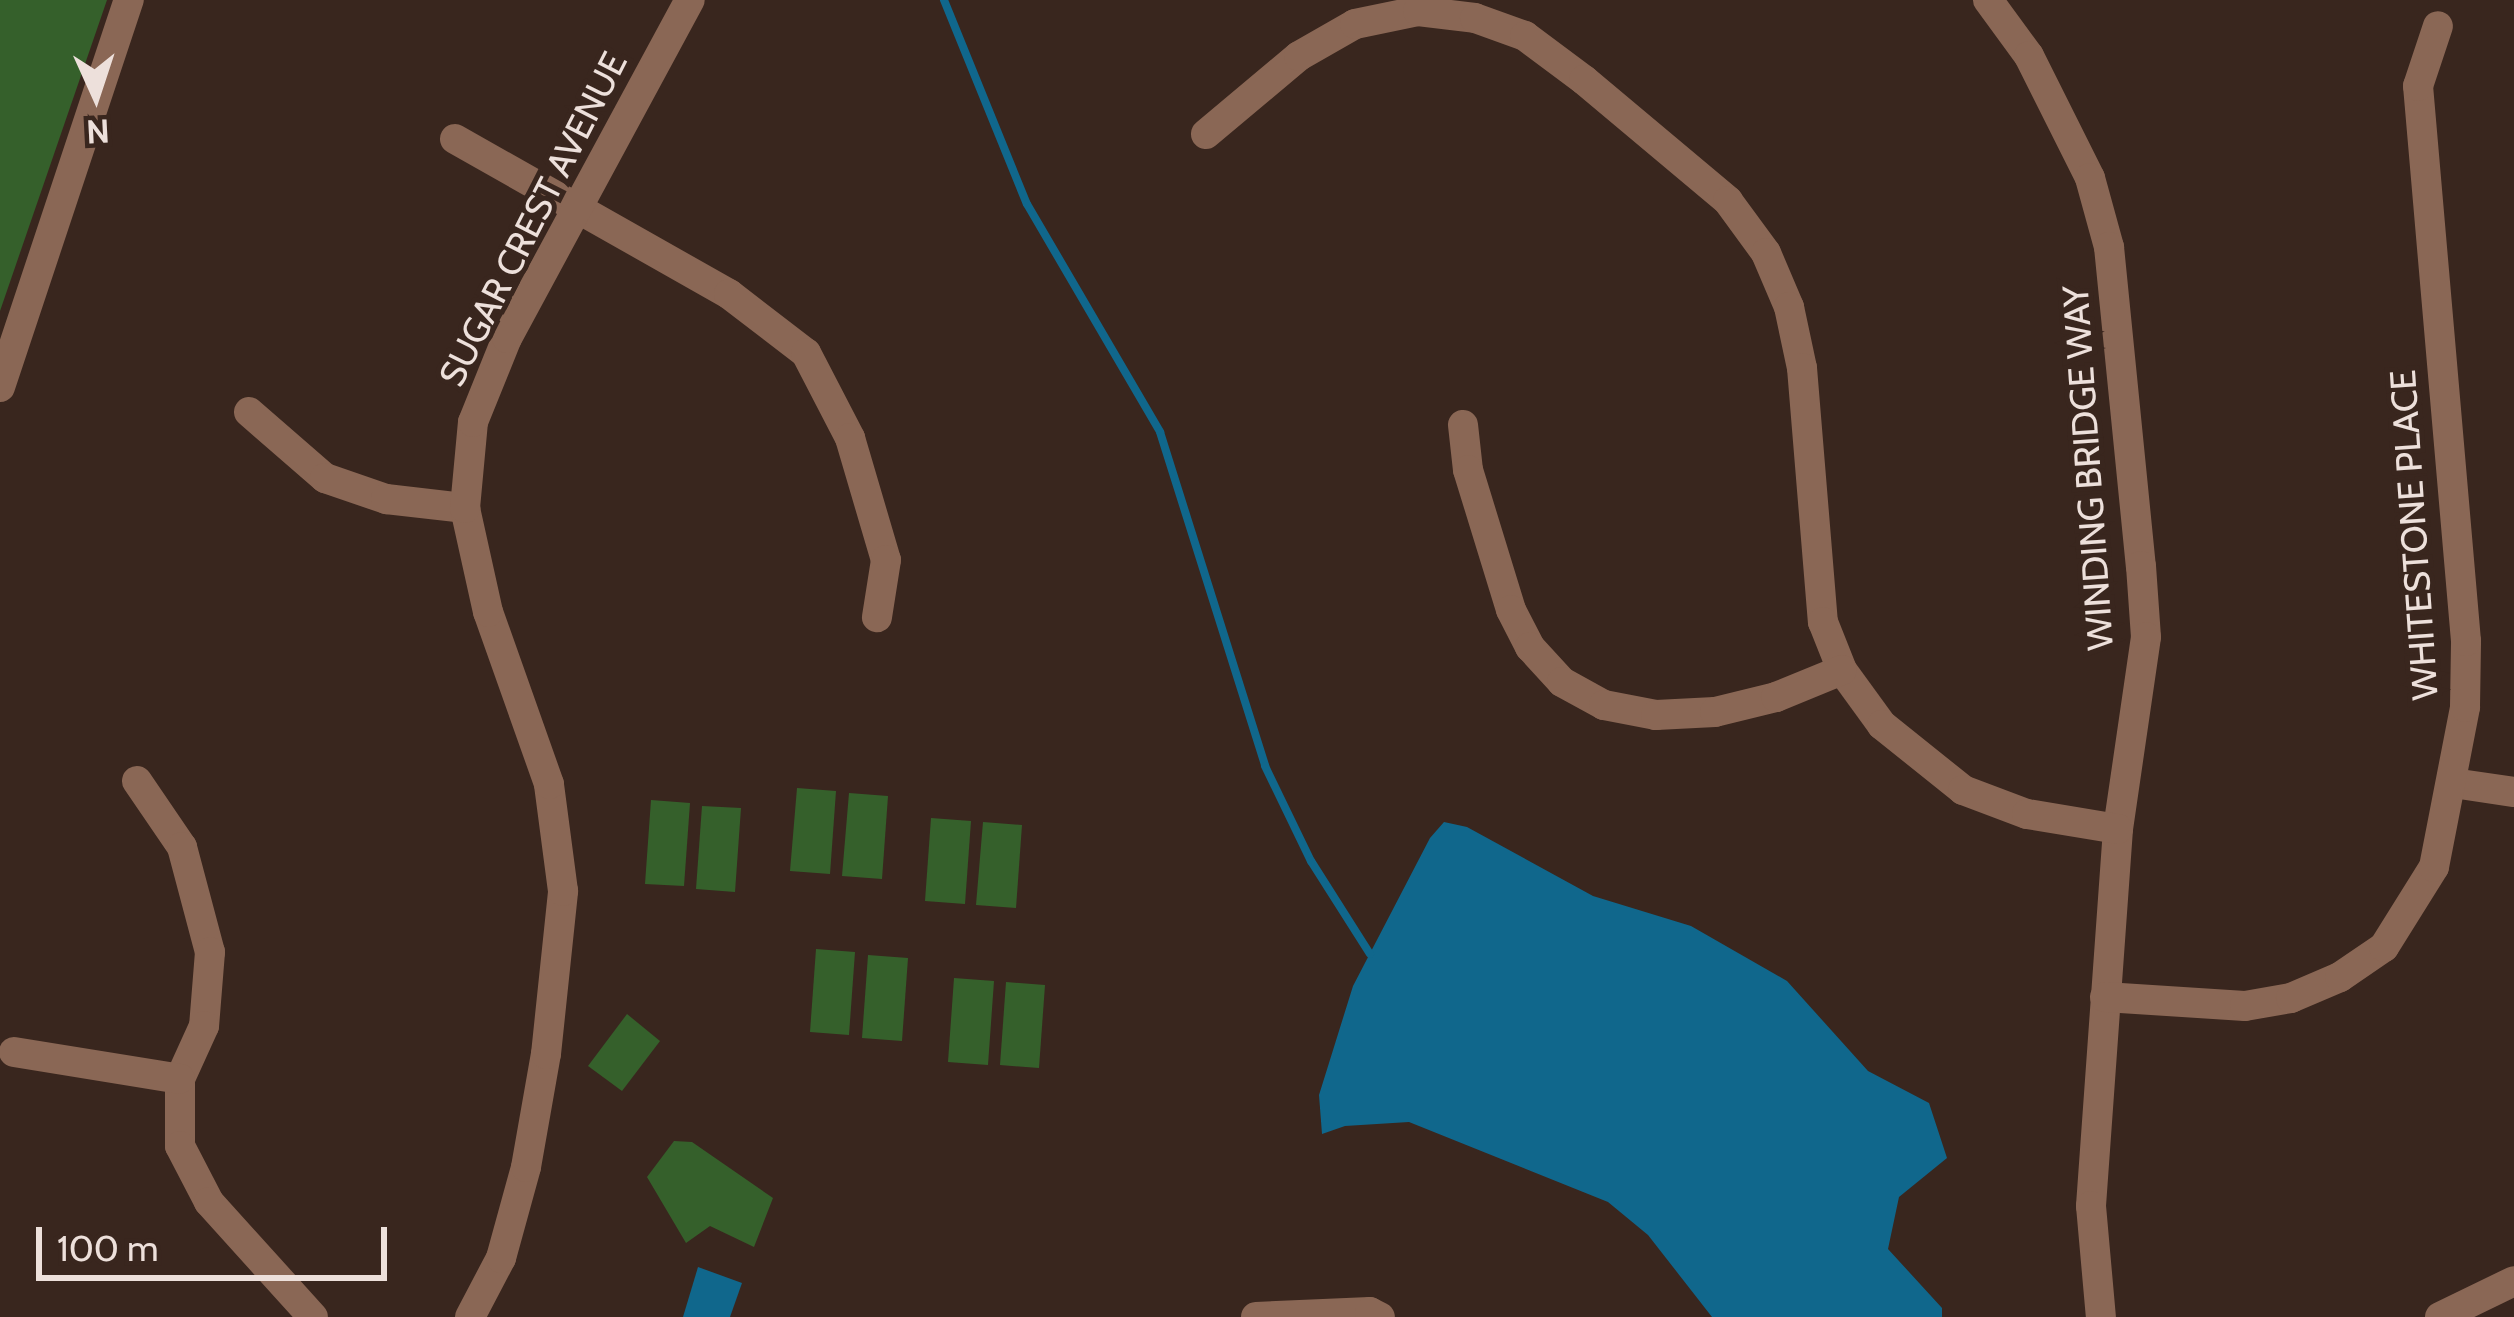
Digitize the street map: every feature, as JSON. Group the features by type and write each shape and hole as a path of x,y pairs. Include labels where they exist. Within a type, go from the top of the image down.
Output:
{"street":[{"path":"0,387 129,0"},
{"name":"SUGAR CREST AVENUE","path":"470,1317 501,1258 526,1166 546,1054 562,892 549,784 488,612 465,508 473,422 507,338 690,0"},
{"name":"WINDING BRIDGE WAY","path":"1998,3 2090,178 2109,247 2146,637 2118,829 2091,1207 2101,1317"},
{"path":"1206,134 1299,56 1354,24 1418,11 1475,18 1525,36 1728,201 1766,253 1789,307 1802,368 1822,622 1842,670 1882,725 1963,790 2026,814 2118,829"},
{"name":"WHITESTONE PLACE","path":"2105,997 2245,1006 2290,998 2340,977 2384,947 2434,867 2465,707 2467,641 2418,86 2438,26"},
{"path":"455,139 729,294 806,353 850,439 886,560 877,617"},
{"path":"249,412 325,478 386,500 465,508"},
{"path":"1462,425 1468,470 1511,610 1530,647 1562,682 1604,705 1655,715 1715,712 1776,697 1842,670"},
{"path":"137,781 182,847 210,952 204,1026 180,1079 181,1146 209,1202 313,1317"},
{"path":"2453,783 2514,791"},
{"path":"14,1052 180,1079"},
{"path":"2440,1317 2514,1281"},
{"path":"1256,1317 1370,1312 1379,1317"}],"green space":[{"path":"0,0 107,0 0,311"},
{"path":"797,788 836,791 830,874 790,871"},
{"path":"849,793 888,796 882,879 842,876"},
{"path":"651,800 690,803 684,886 645,884"},
{"path":"702,806 741,808 735,892 696,889"},
{"path":"931,818 971,821 965,904 925,901"},
{"path":"983,822 1022,825 1016,908 976,905"},
{"path":"816,949 855,952 849,1035 810,1032"},
{"path":"868,955 908,958 902,1041 862,1038"},
{"path":"954,978 994,981 988,1065 948,1062"},
{"path":"1006,982 1045,985 1039,1068 1000,1065"},
{"path":"627,1014 660,1041 622,1091 588,1066"},
{"path":"674,1141 692,1142 773,1198 754,1247 710,1226 686,1243 647,1177"}],"water":[{"path":"1444,822 1467,827 1593,896 1691,926 1787,981 1868,1071 1929,1103 1947,1158 1899,1197 1888,1249 1942,1308 1942,1317 1712,1317 1648,1235 1608,1202 1409,1122 1345,1126 1322,1134 1319,1095 1353,986 1430,838"},
{"path":"698,1267 742,1283 730,1317 683,1317"}],"waterway":[{"path":"944,0 1027,204 1160,432 1265,766 1311,861 1370,954"}]}
